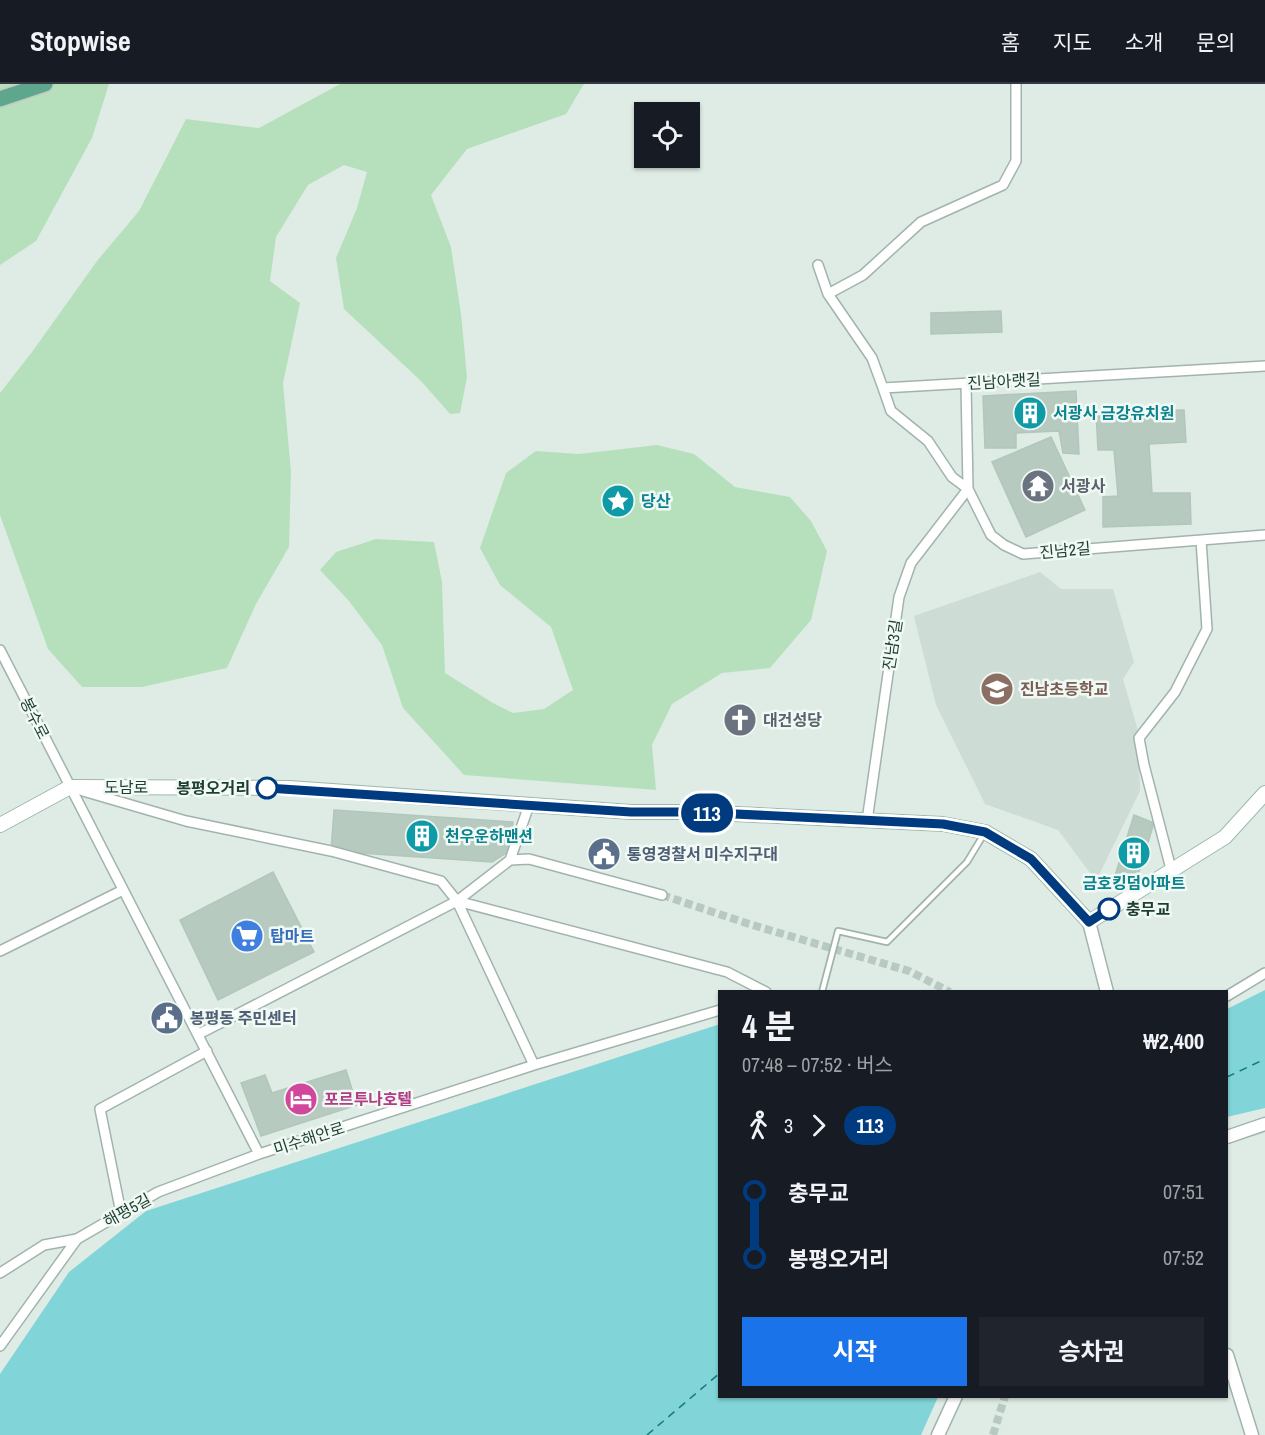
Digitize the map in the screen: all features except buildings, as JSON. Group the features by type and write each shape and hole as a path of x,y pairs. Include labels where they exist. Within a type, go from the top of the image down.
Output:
{"main road":[{"path":"0,99 45,84"},
{"name":"도남로","path":"0,825 70,787 289,788 631,812 694,812 943,824 985,832 1031,859 1089,922"},
{"path":"1089,922 1225,837 1265,793"}],"street":[{"path":"828,294 863,275 921,222 1003,185 1016,161 1016,84"},
{"path":"818,265 828,294 872,358 891,411 928,441 952,477 968,489"},
{"name":"진남아랫길","path":"883,388 1265,366"},
{"name":"진남2길","path":"966,383 968,489 991,535 1004,545 1023,554 1265,535"},
{"name":"진남3길","path":"867,821 900,597 911,563 968,489"},
{"path":"1171,869 1139,738 1175,692 1207,629 1201,540"},
{"name":"봉수로","path":"0,650 70,787"},
{"path":"70,787 186,821 331,851 441,881 457,901 534,1065"},
{"name":"미수해안로","path":"70,787 259,1154 534,1065 718,1011"},
{"path":"199,1034 457,901 510,860 529,805"},
{"path":"510,860 530,859 662,895"},
{"path":"0,951 123,890"},
{"path":"457,901 727,972 762,990"},
{"path":"1089,922 1107,990"},
{"path":"1228,995 1265,973"},
{"path":"122,1213 100,1109 207,1051"},
{"path":"1228,1137 1265,1124"},
{"name":"해평5길","path":"0,1273 44,1245 76,1239 158,1192 259,1154"},
{"path":"0,1346 76,1239"},
{"path":"1228,1358 1252,1435"},
{"path":"938,1435 955,1398"}],"lane":[{"path":"823,990 838,931 887,942 967,862 985,832"}],"shaded area":[{"name":"진남초등학교","path":"1040,572 1061,589 1113,589 1134,662 1123,679 1138,731 1140,791 1096,881 1058,830 985,804 936,705 914,616"}],"green space":[{"path":"0,84 109,84 92,138 36,241 0,265"},
{"path":"340,84 584,84 566,114 467,149 431,195 451,247 461,314 467,377 460,413 450,414 421,381 344,309 336,258 357,208 367,172 344,165 308,185 276,237 270,281 300,303 283,383 291,472 289,547 256,604 227,668 142,687 82,687 48,649 0,515 0,393 97,261 139,211 186,119 259,128"},
{"path":"657,445 694,454 735,487 790,497 811,521 827,551 811,620 770,668 722,673 672,704 652,745 656,790 464,775 403,708 382,645 349,601 320,570 336,552 376,539 434,542 442,582 445,673 513,713 544,709 573,690 551,627 500,585 480,548 506,473 536,451 579,454"}],"water":[{"path":"1265,990 1265,1108 1228,1117 1228,1008"},
{"path":"718,1025 718,1398 938,1398 921,1435 0,1435 0,1374 69,1272 146,1211"}],"ferry route":[{"path":"1228,1077 1265,1059"},
{"path":"647,1435 718,1375"}],"tunnel":[{"path":"662,895 749,924 909,971 946,990"},
{"path":"993,1435 1004,1398"}],"bus line":[{"name":"113","path":"267,788 631,812 694,812 943,824 985,832 1031,859 1089,922 1109,909"}],"place":[{"name":"서광사 금강유치원","path":"1030,413"},
{"name":"서광사","path":"1038,486"},
{"name":"당산","path":"618,501"},
{"name":"진남초등학교","path":"997,689"},
{"name":"대건성당","path":"740,720"},
{"name":"봉평오거리","path":"267,788"},
{"name":"천우운하맨션","path":"422,836"},
{"name":"금호킹덤아파트","path":"1134,853"},
{"name":"통영경찰서 미수지구대","path":"604,854"},
{"name":"충무교","path":"1109,909"},
{"name":"탑마트","path":"247,936"},
{"name":"봉평동 주민센터","path":"167,1018"},
{"name":"포르투나호텔","path":"301,1099"}]}
